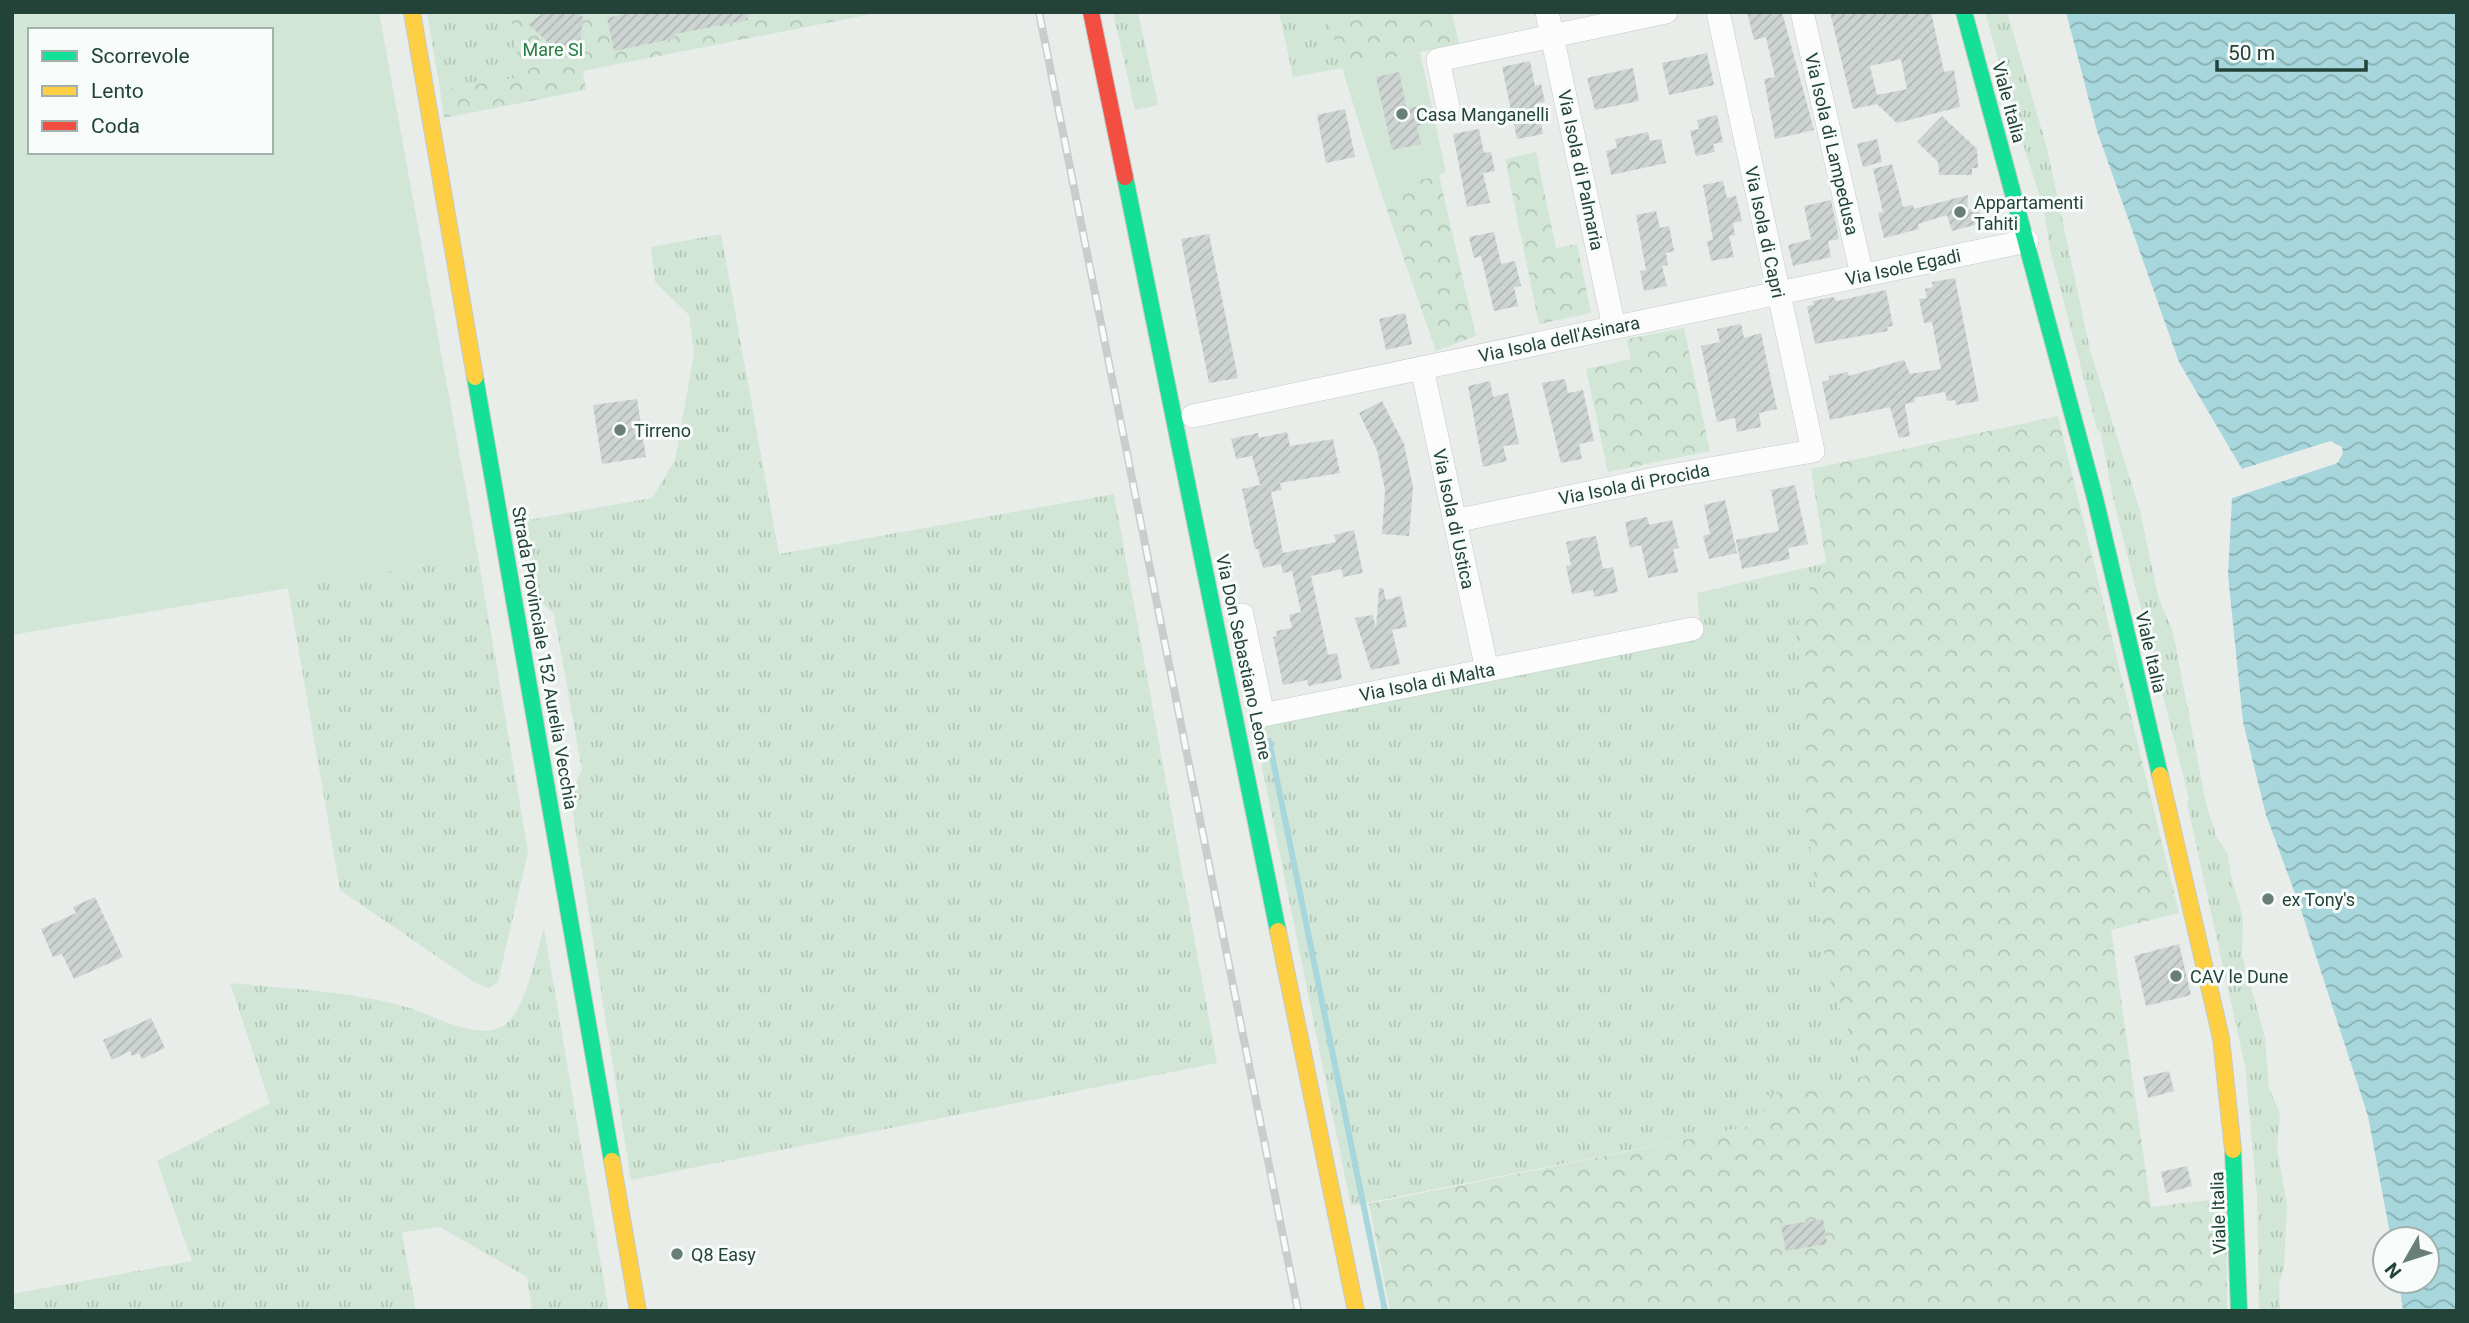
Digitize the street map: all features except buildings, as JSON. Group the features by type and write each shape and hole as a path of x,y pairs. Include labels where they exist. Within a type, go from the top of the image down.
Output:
{"street":[{"name":"Strada Provinciale 152 Aurelia Vecchia","path":"412,12 638,1311"},
{"name":"Via Don Sebastiano Leone","path":"1091,12 1356,1311"},
{"name":"Via Isola di Palmaria","path":"1547,12 1614,327"},
{"path":"1448,107 1438,60 1666,12"},
{"name":"Via Isola di Capri","path":"1718,12 1813,451"},
{"name":"Via Isola di Lampedusa","path":"1802,12 1862,275"},
{"name":"Viale Italia","path":"1964,12 2095,498 2221,1038 2231,1098 2236,1173 2239,1311"},
{"name":"Via Isole Egadi","path":"1778,292 2027,241"},
{"name":"Via Isola dell'Asinara","path":"1193,416 1336,388 1778,292"},
{"name":"Via Isola di Ustica","path":"1422,368 1487,670"},
{"name":"Via Isola di Procida","path":"1455,521 1664,477 1813,451"},
{"name":"Via Isola di Malta","path":"1242,615 1262,715 1692,629"}],"green space":[{"path":"12,12 379,12 478,556 12,635"},
{"path":"427,12 510,12 521,77 440,90"},
{"name":"Mare SI","path":"510,12 882,12 583,71 586,90 444,118 440,90 521,77"},
{"path":"1113,12 1138,12 1158,105 1135,110"},
{"path":"1279,12 1327,12 1342,68 1293,77"},
{"path":"1327,12 1452,12 1459,44 1342,68"},
{"path":"1985,12 2007,12 2047,148 2090,350 2140,511 2158,596 2173,632 2206,803 2216,836 2228,854 2243,918 2242,955 2265,1037 2269,1088 2280,1113 2277,1149 2287,1204 2284,1269 2279,1283 2280,1311 2259,1311 2257,1196 2245,1066 2187,803 2189,799 2112,494 2101,433 2097,429 2050,249 2044,210 2018,128 2020,125 2014,117"},
{"path":"1420,52 1446,173 1380,190 1342,68"},
{"path":"1536,152 1556,248 1577,244 1591,313 1539,324 1505,159"},
{"path":"1439,175 1476,336 1436,351 1380,190"},
{"path":"721,234 779,554 1114,494 1217,1063 631,1180 570,795 582,770 554,614 536,597 522,521 652,498 675,460 694,354 689,315 655,282 651,247"},
{"path":"1684,328 1710,451 1608,472 1586,369 1631,359 1627,339"},
{"path":"2058,416 2179,913 2111,930 2151,1207 2226,1198 2227,1311 1390,1311 1369,1204 1766,1123 1761,1097 1865,1076 1827,974 1806,815 1806,702 1796,639 1801,602 1826,563 1811,469"},
{"path":"478,556 528,852 498,982 489,988 477,984 340,890 288,588"},
{"path":"1826,563 1796,639 1806,702 1806,815 1827,974 1865,1076 1761,1097 1766,1123 1351,1206 1255,732 1260,723 1701,636 1697,593"},
{"path":"544,928 609,1311 532,1311 527,1277 440,1227 402,1232 416,1311 12,1311 12,1294 192,1261 157,1161 270,1103 230,983 366,998 410,1008 469,1029 493,1030 511,1019 518,1008 529,981"}],"water":[{"path":"2066,12 2457,12 2457,1311 2403,1311 2401,1295 2441,1295 2441,1225 2388,1225 2368,1116 2300,907 2266,815 2243,722 2228,575 2232,498 2337,463 2343,453 2331,441 2242,469 2179,362 2097,131"}],"pier":[{"path":"2331,441 2342,447 2343,453 2337,463 2229,499 2231,495 2336,460 2340,453 2331,445 2243,472 2239,470"}],"waterway":[{"path":"1269,741 1385,1311"}],"railway":[{"path":"1039,12 1298,1311"}],"traffic: fast":[{"path":"1964,12 2095,498 2160,775"},
{"path":"1125,177 1278,931"},
{"path":"475,377 612,1161"},
{"path":"2233,1150 2239,1311"}],"traffic: slow":[{"path":"412,12 475,377"},
{"path":"2160,775 2221,1038 2233,1150"},
{"path":"1278,931 1356,1311"},
{"path":"612,1161 638,1311"}],"traffic: jam":[{"path":"1091,12 1125,177"}],"place":[{"name":"Casa Manganelli","path":"1402,114"},
{"name":"Appartamenti Tahiti","path":"1960,212"},
{"name":"Tirreno","path":"620,430"},
{"name":"ex Tony's","path":"2268,899"},
{"name":"CAV le Dune","path":"2176,976"},
{"name":"Q8 Easy","path":"677,1254"}]}
